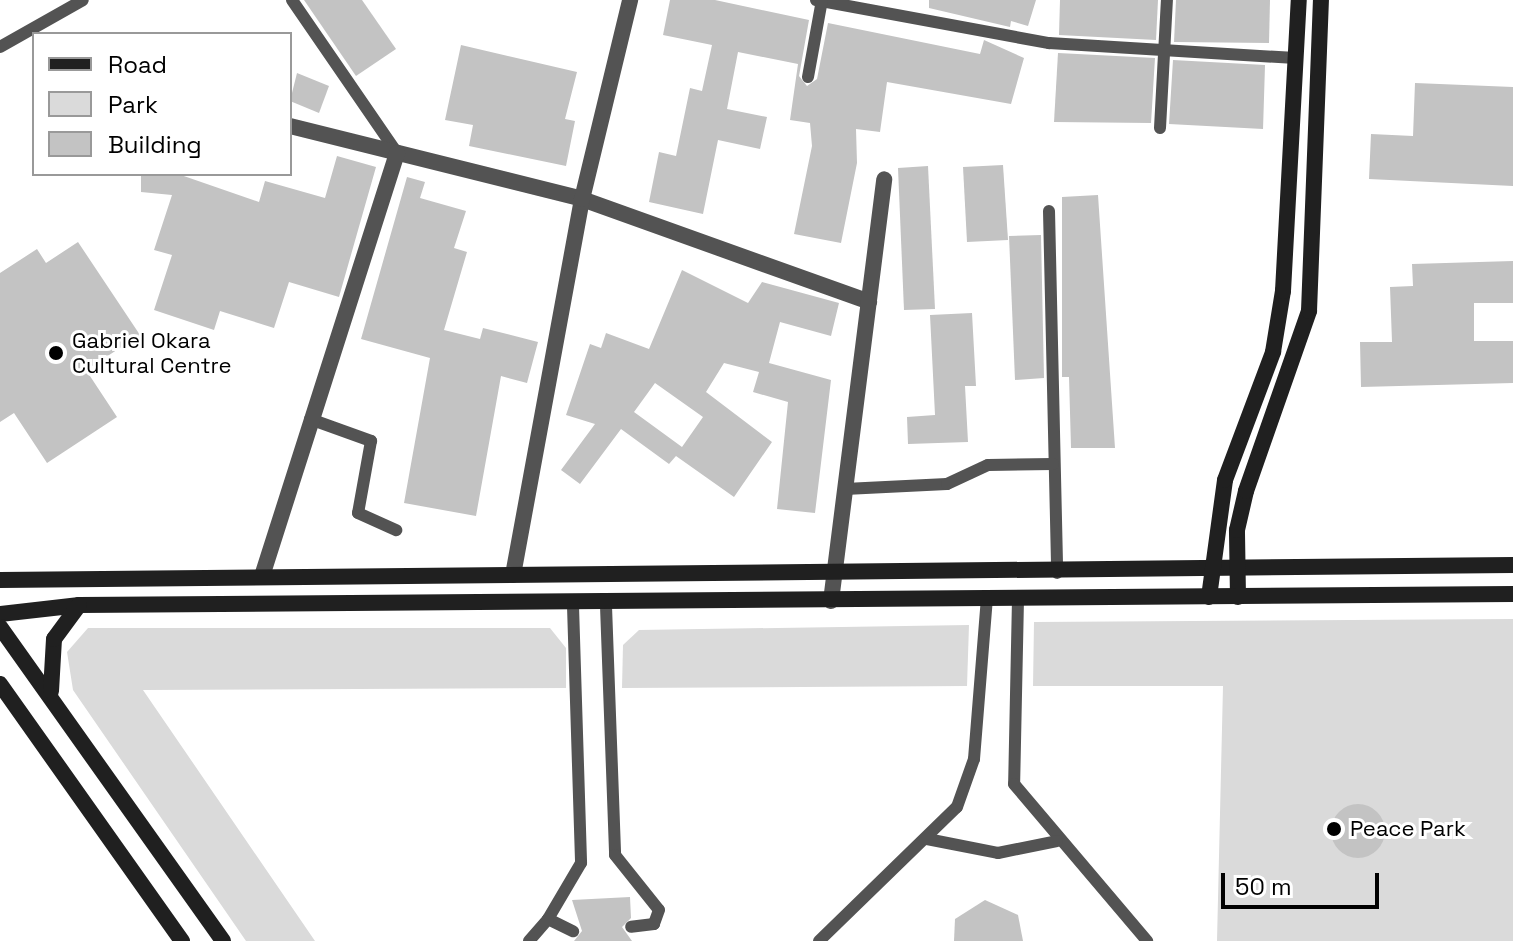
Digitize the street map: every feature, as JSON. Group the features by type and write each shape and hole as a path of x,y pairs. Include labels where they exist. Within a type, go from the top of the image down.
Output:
{"main road":[{"path":"1209,597 1210,571 1225,480 1276,337 1299,0"},
{"path":"1238,597 1235,570 1246,491 1309,311 1321,0"},
{"path":"0,580 263,573 834,575 1513,565"},
{"path":"0,614 79,605 606,606 1513,594"},
{"path":"51,691 54,639 79,605"},
{"path":"0,627 51,691 223,941"},
{"path":"0,684 182,941"}],"street":[{"path":"513,575 582,199 630,0"},
{"path":"292,127 582,199 869,302"},
{"path":"263,573 397,153"},
{"path":"831,601 884,179"}],"lane":[{"path":"0,47 83,0"},
{"path":"292,0 397,153"},
{"path":"808,77 820,0 1049,43 1296,58"},
{"path":"1160,128 1167,0"},
{"path":"1049,211 1057,573"},
{"path":"310,419 371,441 358,513 396,530"},
{"path":"845,489 947,484 988,465 1053,464"},
{"path":"819,941 957,807 974,759 987,599"},
{"path":"1018,599 1014,784 1057,841 1147,941"},
{"path":"529,941 548,919 581,863 573,606"},
{"path":"606,606 615,855 659,910 654,924 631,927"},
{"path":"927,839 998,853 1057,841"},
{"path":"548,919 573,931"}],"green space":[{"name":"Peace Park","path":"1513,619 1513,941 1217,941 1223,686 1033,686 1034,622"},
{"path":"969,625 967,686 622,688 623,645 639,630"},
{"path":"88,628 550,628 566,648 566,688 143,690 315,941 246,941 73,690 67,652"}],"building":[{"path":"304,0 362,0 396,49 356,76"},
{"path":"670,0 715,0 809,20 799,76 807,86 817,79 828,23 980,54 984,40 1024,58 1011,104 887,82 880,132 856,129 857,163 841,243 794,234 812,146 810,123 790,120 798,64 738,52 727,109 767,117 760,149 718,140 703,214 649,202 659,152 676,156 690,88 702,91 712,45 663,35"},
{"path":"929,0 1036,0 1028,26 1011,21 1010,27 929,8"},
{"path":"1060,0 1158,0 1156,40 1059,35"},
{"path":"1176,0 1270,0 1269,43 1174,42"},
{"path":"461,45 577,72 565,119 575,121 566,166 469,146 473,125 445,120"},
{"path":"1058,53 1155,58 1151,123 1054,122"},
{"path":"1173,60 1265,65 1263,129 1169,124"},
{"path":"297,73 329,86 319,113 292,102"},
{"path":"1415,83 1513,87 1513,186 1369,179 1371,134 1413,136"},
{"path":"337,156 376,167 339,297 289,282 274,328 220,311 214,330 154,310 172,255 154,250 172,195 141,192 141,176 184,176 259,202 265,181 325,198"},
{"path":"1003,165 1008,240 967,242 963,167"},
{"path":"928,166 935,309 904,310 898,168"},
{"path":"407,177 425,182 420,198 466,211 454,248 467,252 444,330 480,339 483,328 538,342 527,383 501,376 476,516 404,503 430,358 361,339"},
{"path":"1098,195 1115,448 1071,448 1069,377 1062,377 1062,197"},
{"path":"1041,235 1044,378 1015,380 1009,236"},
{"name":"Gabriel Okara Cultural Centre","path":"78,242 140,335 86,370 117,417 47,463 14,413 0,422 0,273 37,249 46,263"},
{"path":"1513,261 1513,303 1474,303 1474,341 1513,341 1513,383 1361,387 1360,342 1392,342 1390,287 1413,286 1412,264"},
{"path":"682,270 748,303 762,282 839,303 831,336 780,322 769,363 831,380 815,513 777,509 788,402 753,392 759,372 724,363 706,392 772,442 734,497 676,456 669,464 621,429 580,484 561,470 595,424 566,415 590,344 601,348 606,333 649,349","holes":["655,383 703,417 682,447 634,412"]},
{"path":"972,313 976,386 965,386 968,442 908,444 907,417 935,415 930,315"},
{"path":"1358,804 1377,812 1385,831 1377,850 1358,858 1339,850 1331,831 1339,812"},
{"path":"630,897 631,918 622,927 632,941 574,941 582,931 572,900"},
{"path":"985,900 1018,915 1023,941 954,941 955,919"}],"place":[{"name":"Gabriel Okara Cultural Centre","path":"56,353"},
{"name":"Peace Park","path":"1334,829"}]}
